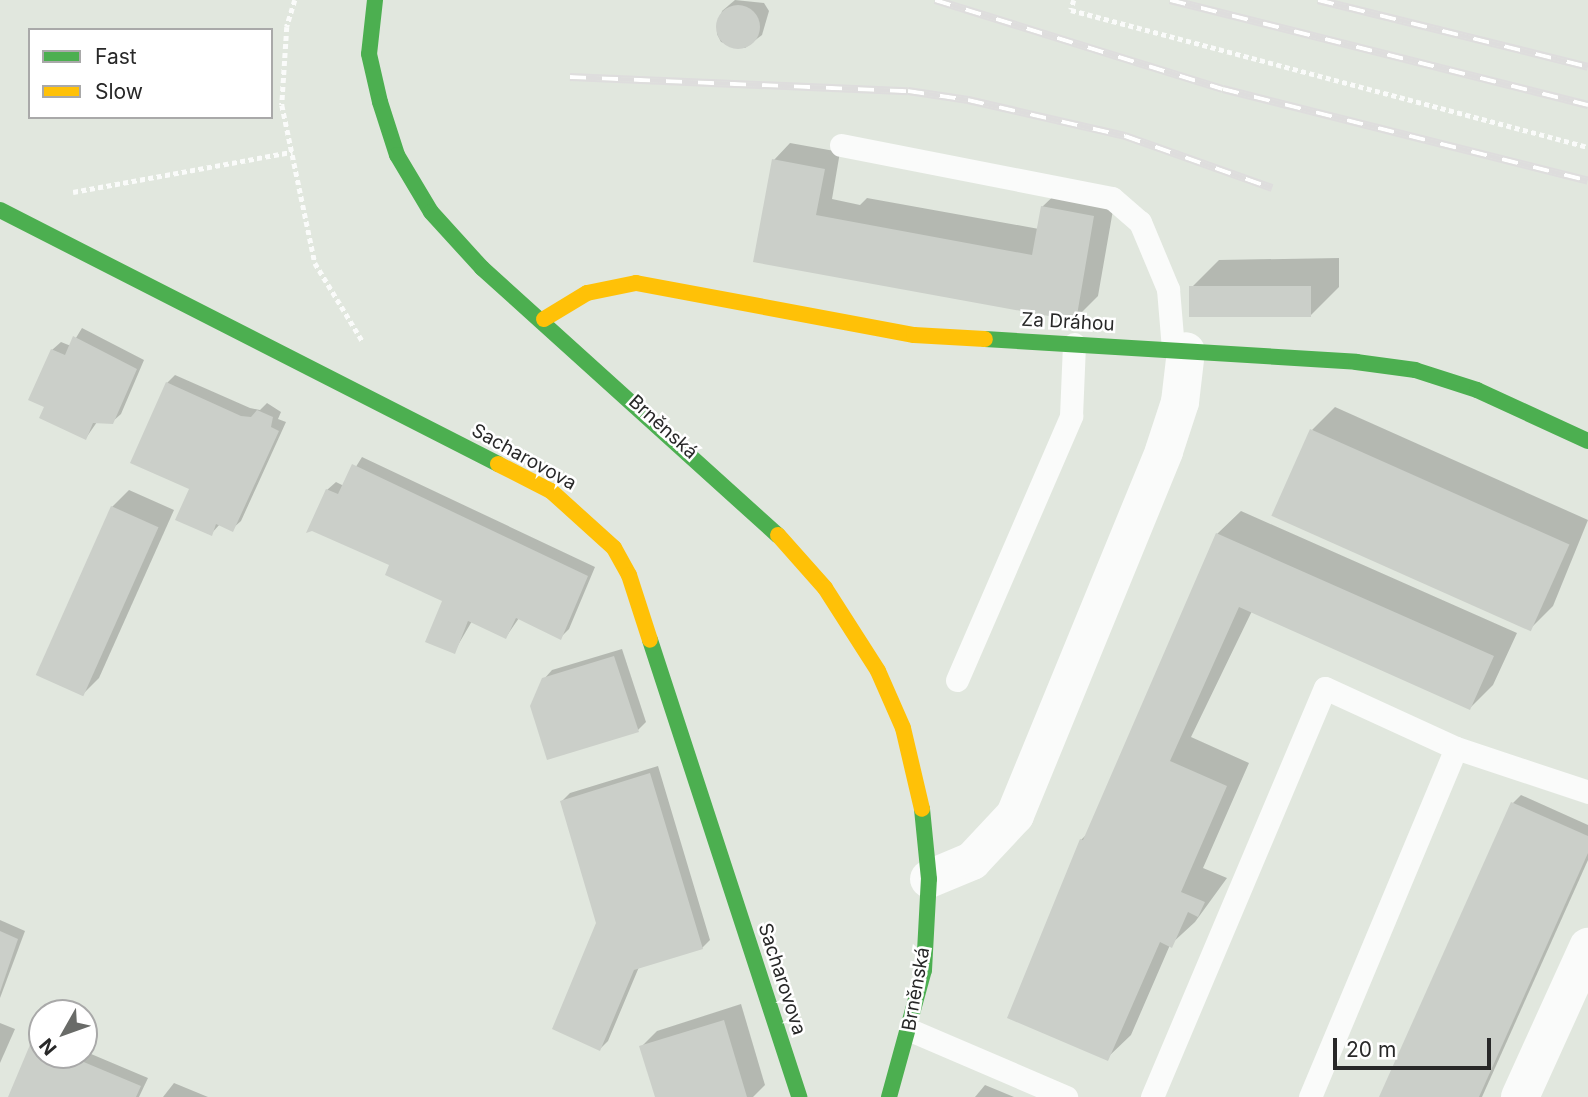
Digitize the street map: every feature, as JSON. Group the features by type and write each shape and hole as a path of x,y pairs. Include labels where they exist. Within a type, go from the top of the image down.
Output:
{"street":[{"name":"Brněnská","path":"375,0 369,54 397,155 440,222 482,268 544,319 760,515 825,588 878,671 904,728 920,791 929,879 924,970 910,1030 889,1097"},
{"name":"Sacharovova","path":"0,210 551,491 593,525 614,548 629,575 799,1097"},
{"name":"Za Dráhou","path":"544,319 587,293 636,283 914,335 1179,350 1415,370 1477,390 1588,441"},
{"path":"929,879 972,861 1015,815 1164,451 1180,402 1179,350"},
{"path":"1520,1097 1588,947"}],"lane":[{"path":"841,145 1112,198 1140,222 1168,289 1179,350"},
{"path":"957,680 1071,416 1074,344"},
{"path":"1152,1097 1325,688 1456,748 1588,792"},
{"path":"1310,1097 1456,748"},
{"path":"910,1030 1066,1097"}],"path":[{"path":"295,0 287,27 282,105 315,263 370,354"},
{"path":"1074,0 1071,10 1588,147"},
{"path":"66,193 292,152"}],"building":[{"path":"738,5 747,6 754,11 759,18 759,36 754,43 747,48 738,49 729,48 722,43 717,36 716,27 717,18 722,11 729,6"},
{"path":"772,159 825,169 816,215 1032,255 1041,206 1094,216 1076,321 753,262"},
{"path":"1189,286 1311,286 1311,317 1189,317"},
{"path":"73,336 137,369 113,424 93,423 86,440 39,418 44,407 28,400 51,349 65,355"},
{"path":"166,382 241,416 251,417 257,410 273,417 271,427 279,431 233,532 216,524 212,536 175,520 189,489 130,463"},
{"path":"1310,429 1569,545 1531,631 1271,516"},
{"path":"352,464 588,576 561,640 516,618 506,639 468,621 455,654 425,642 442,601 385,575 389,565 312,531 306,533 326,489 338,494"},
{"path":"111,506 159,527 83,696 36,675"},
{"path":"1216,533 1494,656 1470,710 1239,607 1170,761 1227,786 1181,892 1205,902 1198,917 1188,912 1172,948 1160,942 1108,1061 1007,1018 1080,839 1083,840"},
{"path":"614,656 639,732 547,760 530,706 542,678"},
{"path":"650,773 703,949 634,970 600,1051 552,1029 596,923 560,801"},
{"path":"1511,802 1588,836 1588,853 1479,1097 1379,1097"},
{"path":"0,931 18,939 0,992"},
{"path":"724,1020 747,1097 655,1097 639,1046"},
{"path":"28,1050 28,1069 98,1068 141,1086 136,1097 8,1097"}],"railway":[{"path":"935,0 1223,89 1588,181"},
{"path":"1170,0 1588,105"},
{"path":"1318,0 1588,67"},
{"path":"570,77 908,91 968,100 1125,136 1272,188"}],"traffic: fast":[{"path":"375,0 369,54 380,102 397,155 431,212 482,268 778,535"},
{"path":"0,210 498,464"},
{"path":"985,339 1356,362 1415,370 1477,390 1588,441"},
{"path":"650,640 799,1097"},
{"path":"889,1097 924,970 929,879 922,809"}],"traffic: slow":[{"path":"544,319 587,293 636,283 914,335 985,339"},
{"path":"498,464 551,491 614,548 629,575 650,640"},
{"path":"778,535 825,588 878,671 903,728 922,809"}]}
